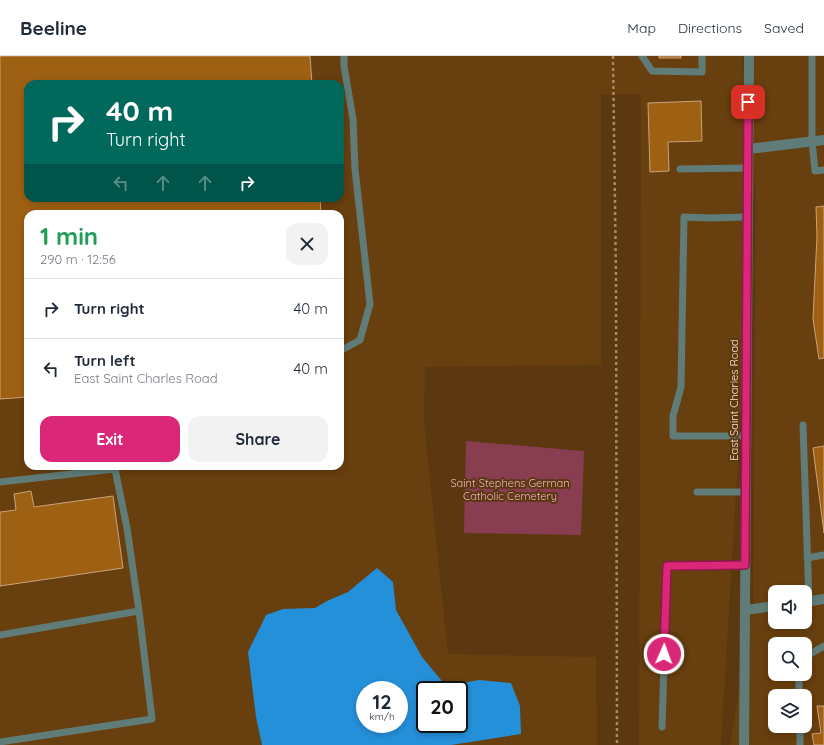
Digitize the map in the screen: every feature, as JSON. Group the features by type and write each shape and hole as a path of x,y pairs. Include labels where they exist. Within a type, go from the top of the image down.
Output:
{"street":[{"name":"East Saint Charles Road","path":"744,745 749,56"},
{"path":"748,149 824,140"},
{"path":"812,601 824,599"},
{"path":"745,610 768,607"}],"lane":[{"path":"344,56 344,66 353,119 355,169 370,304 360,340 344,349"},
{"path":"642,56 652,71 702,72 702,56"},
{"path":"812,56 812,142 815,171 824,170"},
{"path":"680,169 748,168"},
{"path":"746,436 673,436 673,416 681,387 684,217 747,217"},
{"path":"803,425 807,585"},
{"path":"0,482 105,470"},
{"path":"0,742 152,719 127,528 114,470"},
{"path":"697,492 745,492"},
{"path":"807,558 824,555"},
{"path":"662,727 667,566 745,565"},
{"path":"0,635 139,611"},
{"path":"812,653 824,646"},
{"path":"800,733 800,745"}],"path":[{"path":"613,56 616,278 616,745"}],"shaded area":[{"path":"0,56 742,56 743,98 754,98 753,56 824,56 824,745 730,745 753,603 756,159 721,745 639,745 641,94 601,95 601,365 425,367 424,421 448,654 596,657 597,745 0,745"}],"green space":[{"name":"Saint Stephens German Catholic Cemetery","path":"466,441 584,451 581,535 464,533"}],"water":[{"path":"377,568 393,582 396,610 422,657 442,681 416,681 416,733 468,733 468,682 479,680 511,683 520,706 521,734 451,745 262,745 256,717 248,652 266,615 283,609 315,608 348,592"}],"building":[{"path":"0,56 310,56 312,80 24,80 24,202 320,202 321,210 24,210 24,397 0,399"},
{"path":"659,56 681,56 681,58 659,58"},
{"path":"701,101 702,141 668,142 669,171 650,172 648,103"},
{"path":"824,206 824,358 819,359 813,319 817,236 816,207"},
{"path":"824,446 824,533 813,448"},
{"path":"31,491 34,507 113,496 123,568 0,586 0,512 16,510 14,494"},
{"path":"817,706 824,706 824,745 814,745 812,734 821,733"}],"route":[{"path":"664,654 667,566 745,565 748,102"}]}
